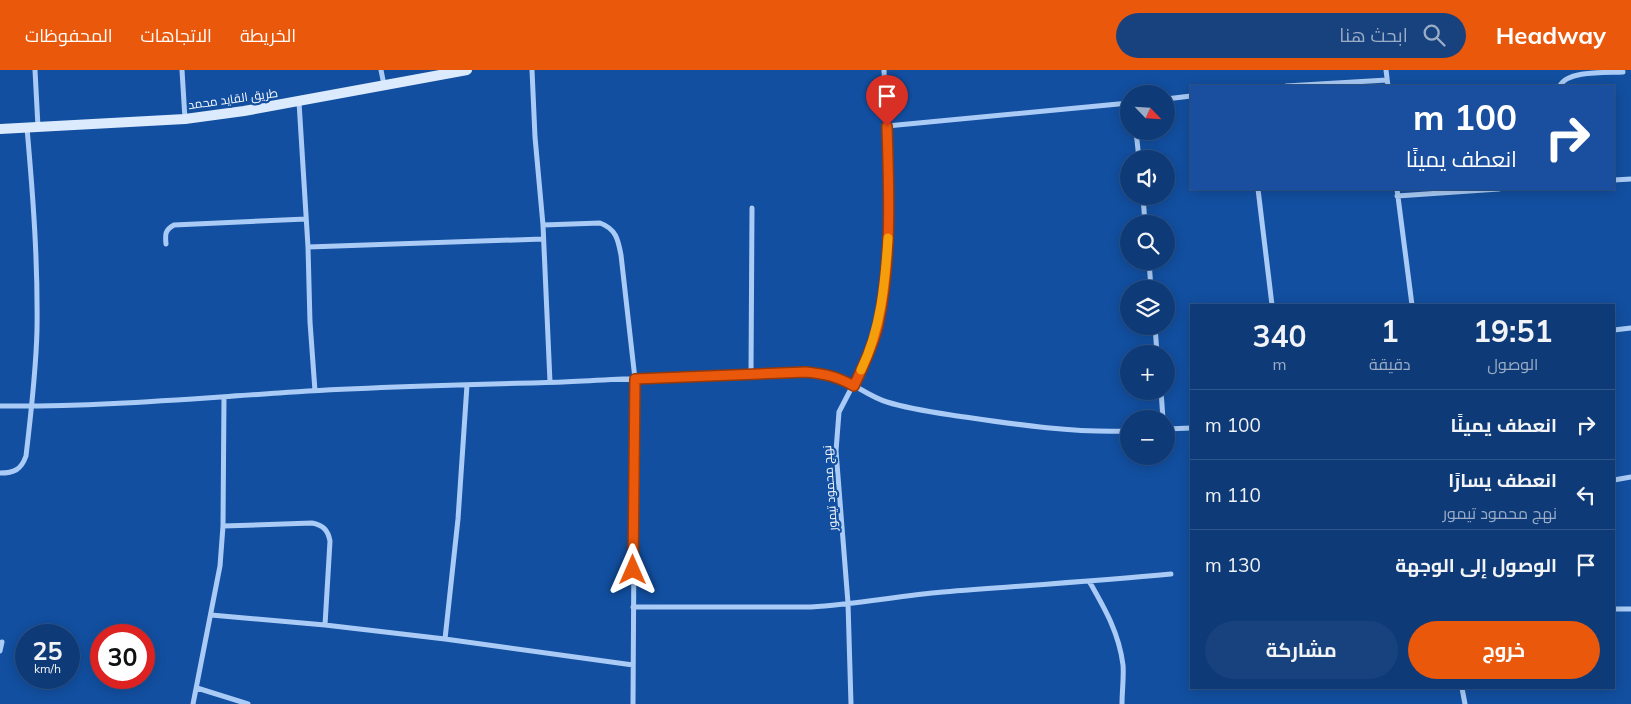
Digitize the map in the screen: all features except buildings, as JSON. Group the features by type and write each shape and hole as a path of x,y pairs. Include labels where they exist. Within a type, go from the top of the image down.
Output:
{"main road":[{"name":"طريق القايد محمد","path":"0,129 186,119 299,102 464,70"}],"street":[{"path":"0,472 10,473 17,470 24,463 32,406 37,333 33,128 35,70"},
{"path":"182,70 186,119"},
{"path":"381,70 384,85"},
{"path":"532,70 534,137 543,225 550,382"},
{"name":"نهج محمود تيمور","path":"851,704 848,603 836,451 839,412 868,356 878,326 886,271 890,206 884,70"},
{"path":"1386,70 1388,85"},
{"path":"1561,85 1566,78 1575,75 1624,72"},
{"path":"1303,85 1387,80"},
{"path":"1175,98 1190,96"},
{"path":"299,102 315,392"},
{"path":"887,126 1120,105"},
{"path":"1615,180 1631,179"},
{"path":"1258,190 1272,304"},
{"path":"1397,190 1412,304"},
{"path":"1397,196 1484,190"},
{"path":"752,208 752,374"},
{"path":"166,244 165,233 174,225 306,219"},
{"path":"543,225 600,223 608,226 614,232 621,255 635,379 633,704"},
{"path":"308,247 543,239"},
{"path":"1615,330 1631,328"},
{"path":"0,406 224,397 396,386 467,386 806,372 827,374 840,378 871,396 918,410 1049,428 1120,431"},
{"path":"445,639 458,519 467,386"},
{"path":"193,704 220,566 223,526 224,397"},
{"path":"1175,429 1190,428"},
{"path":"1615,480 1631,478"},
{"path":"223,526 312,523 325,528 329,534 330,541 324,626"},
{"path":"633,606 811,607 943,592 1171,574"},
{"path":"1089,581 1110,616 1117,638 1123,665 1122,704"},
{"path":"1615,609 1631,609"},
{"path":"211,615 445,639 633,665"},
{"path":"0,651 2,642"},
{"path":"197,688 248,704"},
{"path":"1462,689 1465,704"}],"slow traffic":[{"path":"861,370 878,326 886,271 888,238"}],"route":[{"path":"633,570 635,379 806,372 827,374 840,378 854,386 868,356 878,326 886,271 890,206 887,126"}]}
